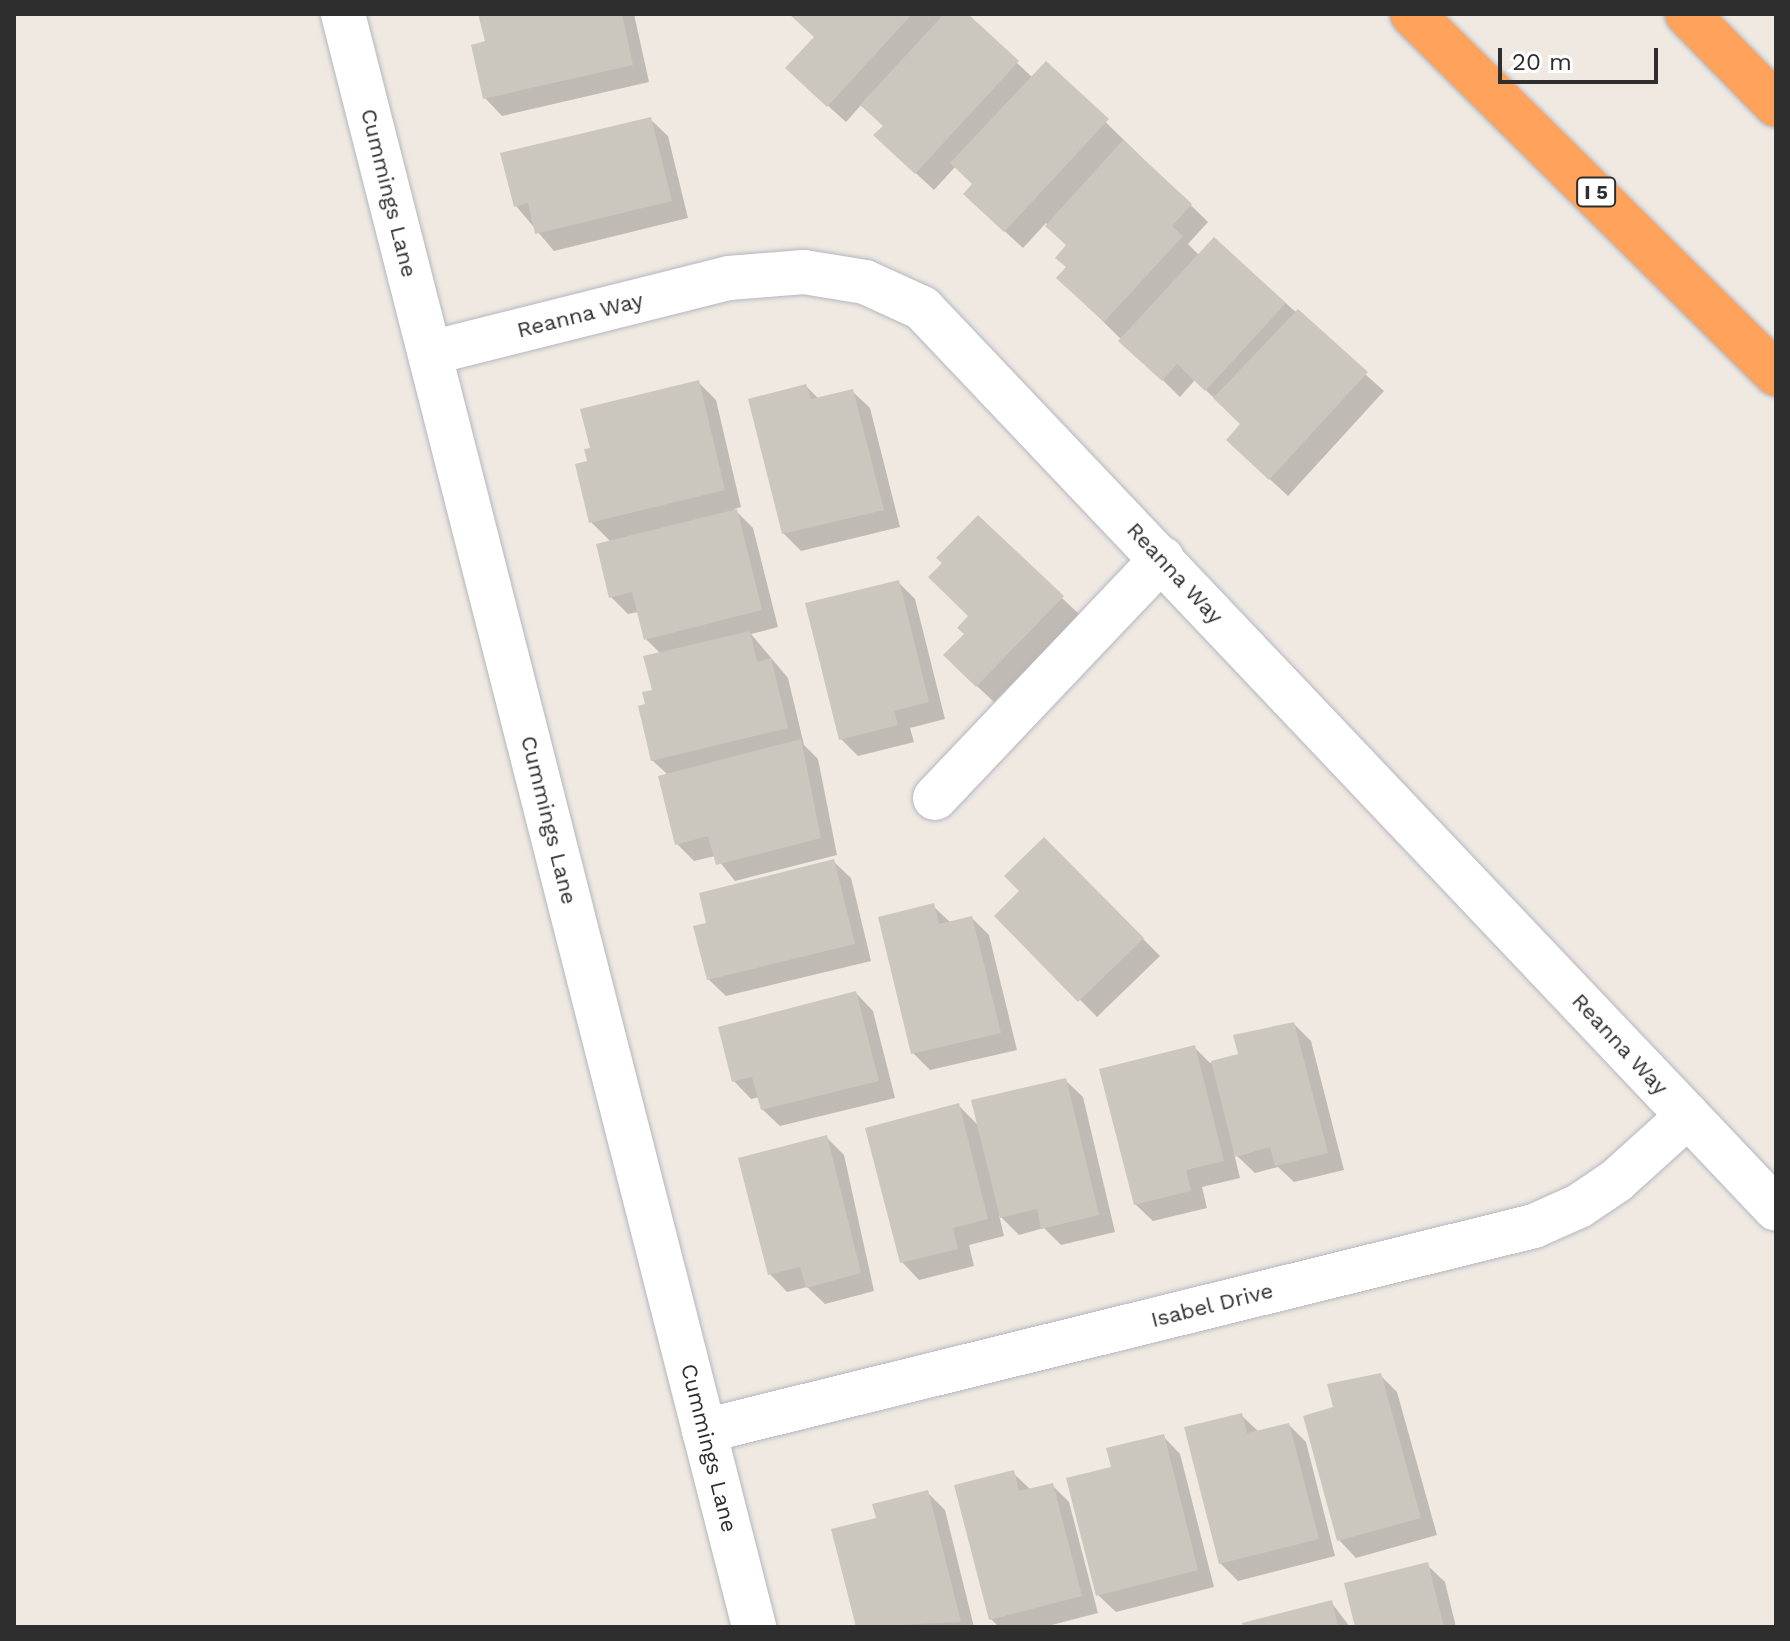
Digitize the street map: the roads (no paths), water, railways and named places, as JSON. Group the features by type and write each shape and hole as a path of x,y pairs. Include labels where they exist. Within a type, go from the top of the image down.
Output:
{"highway":[{"name":"I 5","path":"1412,14 1776,374"},
{"path":"1687,14 1776,105"}],"street":[{"name":"Cummings Lane","path":"343,14 754,1627"},
{"name":"Reanna Way","path":"430,353 729,278 804,272 865,282 922,308 1776,1209"},
{"path":"935,798 1162,559"},
{"name":"Isabel Drive","path":"704,1431 1534,1226 1579,1206 1616,1181 1688,1116"}]}
